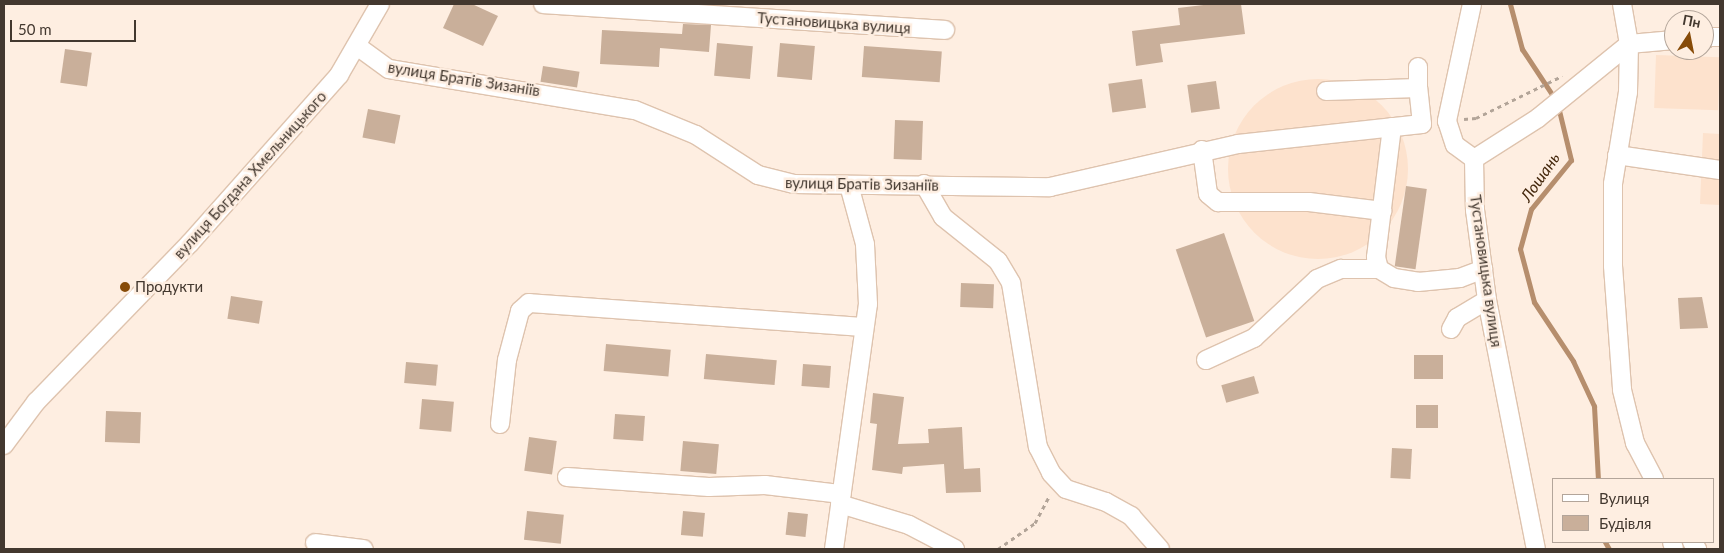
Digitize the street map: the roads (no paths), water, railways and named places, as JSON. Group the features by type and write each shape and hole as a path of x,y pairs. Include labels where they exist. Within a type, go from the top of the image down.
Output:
{"street":[{"name":"вулиця Богдана Хмельницького","path":"4,445 36,402 236,192 339,75 380,4"},
{"name":"Тустановицька вулиця","path":"543,4 945,30"},
{"path":"1472,4 1447,121 1455,145 1474,159 1538,118 1629,44 1664,41"},
{"path":"1622,4 1629,44"},
{"path":"1632,4 1628,92 1617,155 1613,266 1622,390 1635,443 1653,478"},
{"name":"вулиця Братів Зизаніїв","path":"357,46 388,69 635,110 696,135 773,181 849,185 924,184 1050,187 1202,150 1422,124 1418,88"},
{"path":"1326,91 1418,88 1418,67"},
{"path":"1379,270 1376,257 1392,127"},
{"path":"1202,150 1208,194 1218,202 1328,203 1382,211"},
{"path":"1617,155 1720,170"},
{"name":"Тустановицька вулиця","path":"1474,159 1487,300 1536,549"},
{"path":"924,184 943,217 998,261 1011,282 1038,447 1056,482 1131,516 1160,549"},
{"path":"834,549 864,327 865,244 849,185"},
{"path":"1206,360 1262,333 1317,279 1341,269 1379,270 1394,278 1418,282 1460,278 1483,269"},
{"path":"1450,329 1457,318 1487,300"},
{"path":"500,424 507,360 520,311 529,303 864,327"},
{"path":"568,477 708,487 765,485 840,499 909,525 955,549"},
{"path":"315,543 364,549"}],"waterway":[{"name":"Лошань","path":"1510,4 1522,49 1557,102 1571,160 1531,209 1520,249 1534,302 1573,361 1594,406 1598,478"},
{"name":"Лошань","path":"1606,543 1609,549"}],"place":[{"name":"Продукти","path":"125,287"}]}
